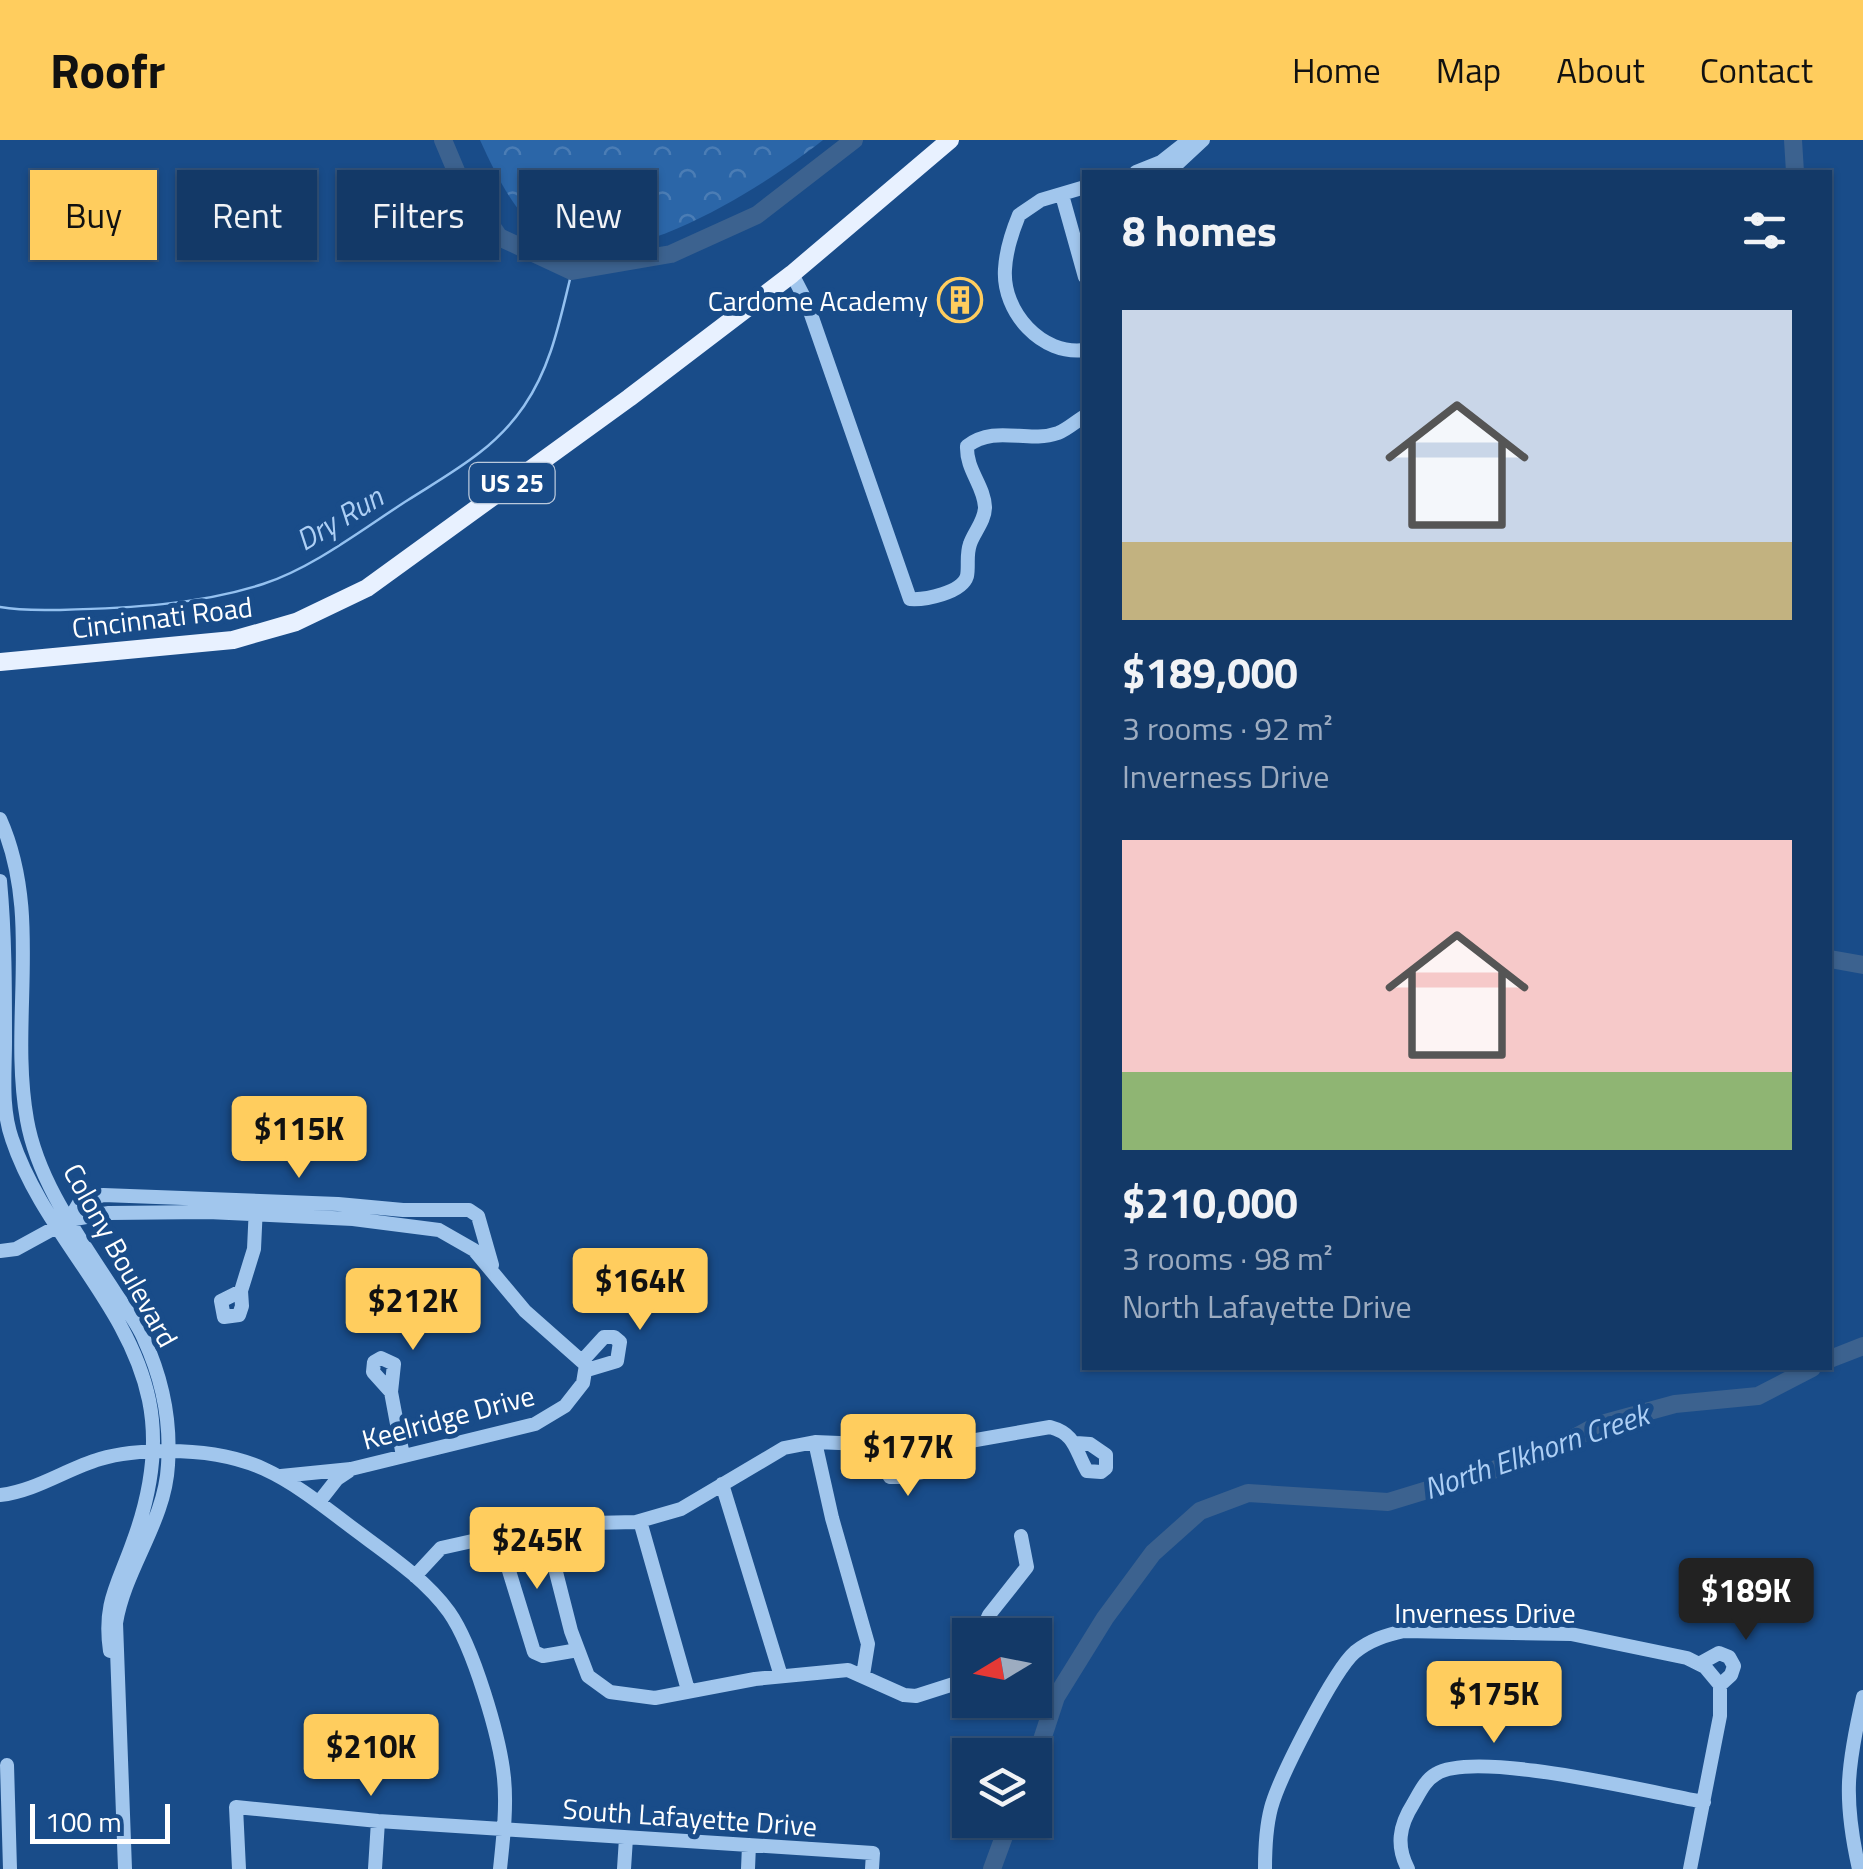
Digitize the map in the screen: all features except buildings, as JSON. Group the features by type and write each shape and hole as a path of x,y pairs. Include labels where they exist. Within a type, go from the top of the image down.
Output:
{"main road":[{"name":"Cincinnati Road","path":"0,662 232,640 278,628 336,604 385,576 629,398 792,274 950,140"}],"street":[{"path":"1141,170 1161,162 1190,140"},
{"path":"1165,170 1203,140"},
{"path":"1082,192 1041,200 1019,215 1004,273 1009,300 1026,328 1048,344 1082,350"},
{"path":"1062,195 1082,266"},
{"path":"792,274 806,303 910,600 945,592 960,586 966,578 970,545 985,511 968,467 966,446 974,440 1003,433 1031,438 1060,432 1082,418"},
{"name":"Colony Boulevard","path":"0,819 16,862 22,912 26,1117 62,1224"},
{"name":"Colony Boulevard","path":"0,881 7,1123 20,1159 144,1336 160,1383 161,1452 166,1485 150,1536 120,1596 116,1623 125,1869"},
{"name":"Keelridge Drive","path":"62,1224 79,1203 94,1196 163,1196 256,1208"},
{"path":"163,1196 163,1213"},
{"path":"241,1291 254,1249 256,1208"},
{"name":"Keelridge Drive","path":"0,1252 16,1250 62,1224 109,1213 256,1208 469,1210 478,1216 493,1270"},
{"name":"Keelridge Drive","path":"281,1476 351,1469 535,1424 565,1406 583,1384 585,1365 526,1311 466,1243 439,1230 337,1211"},
{"path":"390,1392 403,1456"},
{"path":"415,1576 441,1548 544,1525 640,1521 681,1509 784,1448 815,1442 934,1447 1050,1427 1063,1431 1076,1442"},
{"path":"815,1442 868,1644 863,1676"},
{"path":"867,1442 890,1477 931,1470 934,1447"},
{"path":"0,1496 20,1492 102,1458 161,1452 215,1453 252,1462 281,1476 318,1502 415,1576 448,1611 468,1649 498,1746 504,1779 500,1869"},
{"path":"318,1502 336,1479 351,1469"},
{"path":"722,1484 781,1676"},
{"path":"640,1521 688,1690"},
{"path":"544,1525 588,1676 610,1692 656,1698 781,1676 848,1670 904,1695 916,1696 952,1685"},
{"path":"498,1535 534,1652 543,1656 578,1650"},
{"path":"987,1618 1027,1567 1022,1536"},
{"name":"Inverness Drive","path":"1265,1869 1268,1829 1282,1779 1330,1686 1347,1660 1371,1641 1404,1631 1571,1634 1663,1651 1699,1664 1720,1685"},
{"path":"1690,1869 1720,1716 1720,1685 1734,1666 1729,1657 1719,1653 1699,1664"},
{"path":"1858,1869 1846,1794 1848,1760 1863,1697"},
{"path":"7,1764 10,1869"},
{"path":"1408,1869 1400,1852 1400,1831 1428,1781 1449,1768 1522,1770 1704,1802"},
{"name":"South Lafayette Drive","path":"239,1869 236,1806 378,1822 749,1846 872,1861"},
{"path":"375,1869 378,1822"},
{"path":"624,1869 626,1838"},
{"path":"748,1869 749,1846"}],"green space":[{"path":"480,140 823,140 728,203 657,236 657,170 519,170 519,210 499,179 499,170 495,170"}],"waterway":[{"name":"North Elkhorn Creek","path":"443,140 459,178 499,237 572,271 671,254 757,215 854,140"},
{"name":"North Elkhorn Creek","path":"1793,140 1795,170"},
{"name":"Dry Run","path":"0,607 60,610 188,601 263,584 319,558 471,459 512,422 534,390 548,358 572,271"},
{"name":"North Elkhorn Creek","path":"1832,959 1863,965"},
{"name":"North Elkhorn Creek","path":"1832,1358 1863,1346"},
{"name":"North Elkhorn Creek","path":"1043,1738 1056,1697 1105,1618 1153,1553 1200,1511 1248,1493 1388,1502 1545,1454 1598,1425 1675,1404 1758,1396 1808,1370"},
{"name":"North Elkhorn Creek","path":"992,1869 1003,1838"}],"place":[{"name":"Cardome Academy","path":"960,300"}]}
